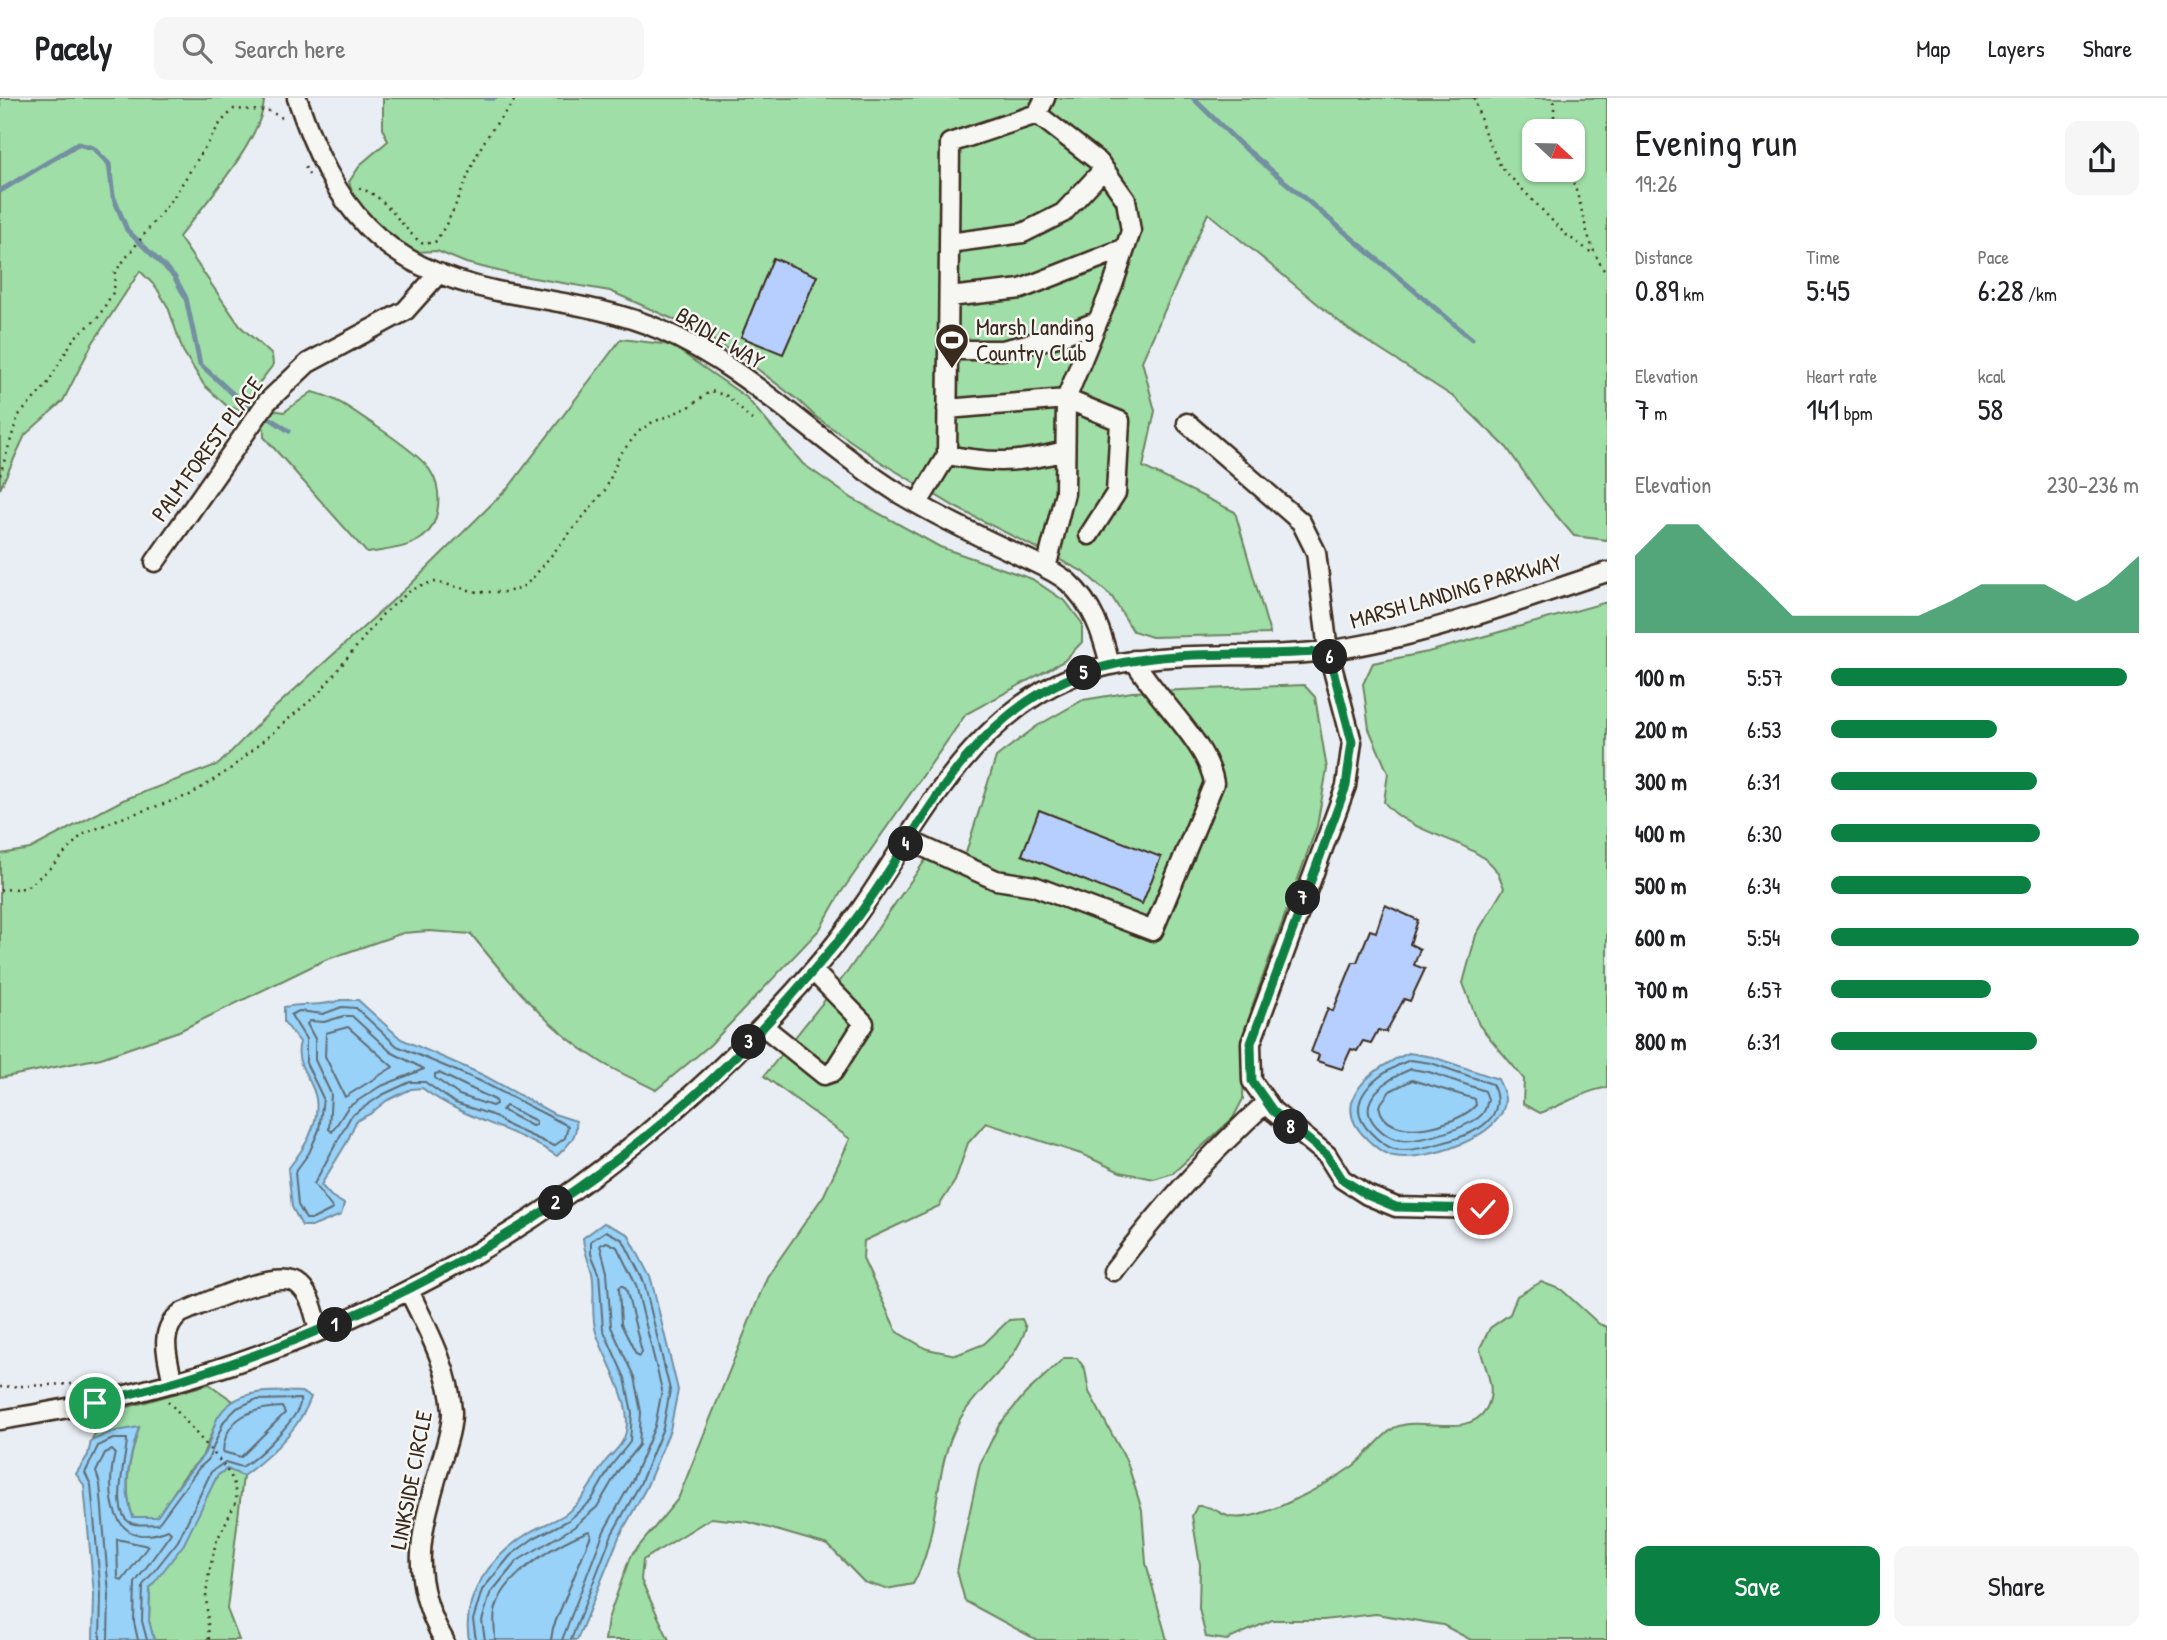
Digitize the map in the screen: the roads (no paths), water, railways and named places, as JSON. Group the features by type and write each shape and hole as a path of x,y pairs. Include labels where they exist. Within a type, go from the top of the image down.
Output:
{"street":[{"name":"BRIDLE WAY","path":"297,98 314,148 345,202 403,256 439,273 499,291 588,306 661,330 732,369 866,472 918,503 1066,580 1084,598 1102,631 1110,664"},
{"path":"918,503 947,455 950,143 1041,106 1104,169 1126,200 1130,231 1098,321 1066,399 1065,493 1046,568"},
{"path":"949,243 1023,233 1063,213 1104,169"},
{"path":"948,297 1021,289 1125,248"},
{"name":"PALM FOREST PLACE","path":"155,562 244,431 267,402 309,363 405,311 439,273"},
{"path":"948,350 1002,350 1058,337 1098,321"},
{"path":"947,409 1066,399 1121,421 1116,492 1089,535"},
{"path":"1186,423 1301,522 1310,536 1316,552 1328,651 1352,742 1347,775 1251,1043 1252,1081 1267,1102 1327,1155 1342,1179 1367,1195 1396,1207 1483,1209"},
{"path":"947,455 979,461 1022,462 1065,451"},
{"name":"MARSH LANDING PARKWAY","path":"0,1420 169,1391 319,1331 409,1291 468,1258 585,1184 692,1097 764,1026 813,971 877,889 962,761 1003,719 1059,683 1110,664 1134,660 1328,651 1417,632 1607,572"},
{"path":"908,840 996,880 1034,886 1153,931 1214,783 1209,759 1146,681 1134,660"},
{"path":"764,1026 824,1075 833,1072 864,1023 813,971"},
{"path":"1114,1271 1153,1217 1213,1151 1267,1102"},
{"path":"169,1391 166,1338 173,1319 180,1313 275,1278 295,1281 302,1287 308,1296 319,1331"},
{"name":"LINKSIDE CIRCLE","path":"409,1291 433,1340 450,1396 450,1432 420,1544 422,1583 429,1612 444,1640"}],"water":[{"path":"358,1000 401,1039 483,1075 554,1114 576,1121 571,1141 557,1156 524,1138 454,1108 422,1088 411,1089 386,1101 356,1121 347,1142 321,1185 331,1196 344,1204 341,1215 314,1226 302,1226 292,1207 288,1169 305,1145 313,1128 317,1109 314,1091 299,1058 300,1042 284,1022 284,1007"},
{"path":"1409,1053 1433,1057 1498,1079 1505,1097 1502,1113 1478,1135 1443,1151 1407,1157 1383,1152 1367,1139 1356,1125 1351,1111 1353,1099 1370,1076"},
{"path":"604,1223 628,1234 651,1279 678,1390 670,1430 646,1488 619,1537 577,1640 469,1640 470,1607 482,1578 516,1542 574,1507 620,1445 626,1430 624,1401 594,1325 593,1280 584,1248 583,1238"},
{"path":"301,1392 311,1397 300,1420 263,1460 243,1476 227,1469 217,1476 184,1544 150,1588 149,1621 154,1640 93,1640 94,1594 84,1485 76,1474 88,1455 91,1441 111,1432 139,1427 128,1472 129,1505 133,1517 157,1517 205,1453 218,1417 225,1408 244,1396 255,1393"}],"waterway":[{"path":"486,98 493,98"},
{"path":"1193,98 1240,144 1472,339"},
{"path":"0,191 78,144 93,148 109,164 113,196 127,230 174,276 186,298 200,364 233,394 289,431"}],"place":[{"name":"Marsh Landing Country Club","path":"952,370"}]}
